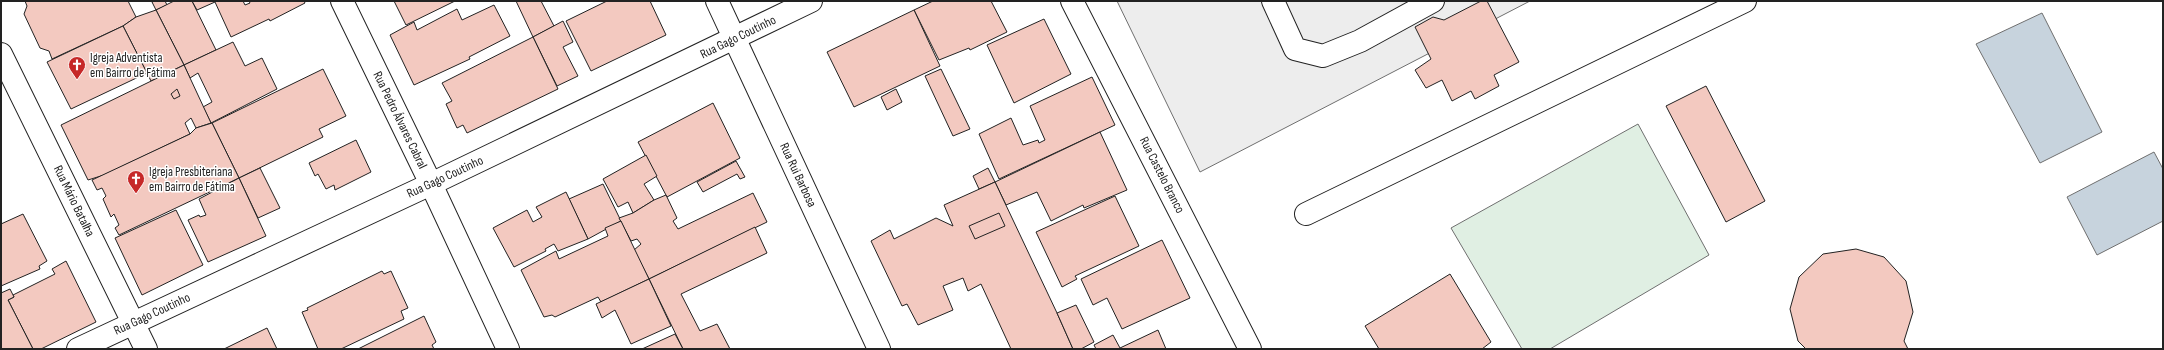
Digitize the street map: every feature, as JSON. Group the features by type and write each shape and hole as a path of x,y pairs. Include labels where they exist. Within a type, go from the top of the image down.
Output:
{"street":[{"name":"Rua Pedro Álvares Cabral","path":"342,1 431,184 508,349"},
{"name":"Rua Rui Barbosa","path":"717,1 879,349"},
{"name":"Rua Gago Coutinho","path":"78,349 431,184 734,40 811,1"},
{"name":"Rua Castelo Branco","path":"1072,1 1250,349"},
{"path":"1273,1 1295,49 1323,56 1360,41 1433,1"},
{"path":"1306,214 1745,1"},
{"name":"Rua Mário Batalha","path":"1,54 146,349"}],"green space":[{"path":"1638,124 1709,255 1550,349 1522,349 1451,228"}],"shaded area":[{"path":"1117,1 1530,1 1200,172"},
{"path":"2042,13 2102,132 2040,163 1976,44"},
{"path":"2154,152 2163,169 2163,221 2097,255 2067,197"}],"building":[{"path":"25,1 128,1 136,17 123,26 52,59 49,51 40,48 24,14 27,6"},
{"path":"165,1 167,5 156,10 152,2"},
{"path":"174,1 192,1 216,50 184,65 156,10"},
{"path":"192,1 243,1 245,5 250,3 249,1 304,1 305,3 270,21 269,19 231,37 215,2 197,10"},
{"path":"394,1 455,1 406,25"},
{"path":"516,1 541,1 554,26 533,37"},
{"path":"607,1 650,1 666,35 591,71 566,21"},
{"path":"933,1 991,1 1007,32 970,50 969,48 939,60 914,10"},
{"path":"1481,1 1487,1 1519,62 1494,75 1499,86 1475,99 1471,91 1452,101 1442,80 1426,88 1415,70 1431,59 1415,27 1433,17 1444,20"},
{"path":"494,5 510,36 469,57 470,59 414,85 390,35 414,22 417,30 457,9 462,20"},
{"path":"156,10 184,65 151,81 123,26 136,17"},
{"path":"914,10 940,66 854,107 827,52"},
{"path":"1044,19 1071,74 1014,103 987,45"},
{"path":"563,21 573,42 563,47 578,76 557,86 533,37"},
{"path":"123,26 147,73 71,109 47,62"},
{"path":"533,37 558,89 467,133 463,125 457,128 446,104 452,101 442,83"},
{"path":"233,42 245,66 262,58 277,89 211,123 203,107 212,102 198,73 190,78 184,65"},
{"path":"184,65 211,123 196,128 191,118 185,123 190,134 104,175 88,180 61,125"},
{"path":"323,69 346,116 319,129 323,137 239,178 212,123"},
{"path":"941,69 970,129 953,136 925,76"},
{"path":"1092,77 1115,125 999,179 979,134 1011,118 1023,145 1038,140 1039,143 1045,140 1030,106"},
{"path":"1706,86 1765,201 1726,222 1666,106"},
{"path":"177,89 180,96 174,99 171,94"},
{"path":"896,89 902,102 887,110 881,97"},
{"path":"713,103 740,158 667,197 638,142"},
{"path":"212,123 239,178 119,235 115,228 119,225 114,214 111,217 103,199 106,196 102,188 97,190 92,180 190,134 196,128"},
{"path":"1100,132 1127,190 1084,208 1083,205 1051,221 1037,192 1006,205 995,182"},
{"path":"356,140 371,172 335,190 334,185 326,189 318,174 315,176 309,163"},
{"path":"646,155 657,176 644,184 654,200 633,213 628,202 618,207 603,179"},
{"path":"736,161 745,177 740,179 737,174 703,192 697,182"},
{"path":"260,168 280,208 258,218 239,178"},
{"path":"988,168 995,182 979,189 973,176"},
{"path":"239,178 266,236 208,262 188,220 199,215 200,217 206,215 199,199"},
{"path":"995,182 1073,349 1011,349 981,284 968,291 963,278 943,286 953,310 918,325 907,304 902,306 871,241 890,230 894,239 936,218 953,226 944,205"},
{"path":"603,184 621,221 588,239 569,199"},
{"path":"566,192 588,239 558,251 554,244 545,249 546,251 514,267 493,228 527,210 533,222 542,217 536,207"},
{"path":"753,193 767,222 649,279 634,250 641,244 637,239 631,241 619,218 633,213 654,200 666,195 677,218 673,221 678,229"},
{"path":"1115,196 1139,246 1075,276 1077,279 1062,287 1036,232"},
{"path":"176,210 203,265 142,295 115,238"},
{"path":"999,213 1005,226 975,239 969,226"},
{"path":"23,214 47,261 39,266 40,269 1,286 1,224"},
{"path":"621,221 649,279 601,302 598,297 555,317 552,315 544,317 521,270 556,251 559,259 608,236 605,228"},
{"path":"755,227 767,253 681,294 700,331 717,324 730,349 683,349 649,279"},
{"path":"1162,240 1190,298 1122,329 1107,298 1093,305 1081,279"},
{"path":"1856,249 1884,257 1906,281 1913,312 1904,341 1908,349 1806,349 1798,341 1790,309 1799,277 1823,254"},
{"path":"66,261 96,322 41,349 33,349 8,300 14,297 13,295 55,274 52,269"},
{"path":"382,271 384,274 391,271 408,308 401,311 404,319 341,349 318,349 302,312 308,310 307,308"},
{"path":"1450,274 1491,342 1482,349 1379,349 1365,326"},
{"path":"649,279 671,326 631,344 615,310 602,318 596,304"},
{"path":"10,289 14,297 8,300 33,349 1,349 1,293"},
{"path":"1076,305 1094,342 1081,349 1073,349 1057,313"},
{"path":"424,316 436,342 432,345 434,349 358,349"},
{"path":"267,328 277,349 224,349"},
{"path":"1158,330 1166,349 1096,349 1094,345 1113,335 1120,348"},
{"path":"675,334 683,349 642,349"}],"place":[{"name":"Igreja Adventista em Bairro de Fátima","path":"77,80"},
{"name":"Igreja Presbiteriana em Bairro de Fátima","path":"136,194"}]}
